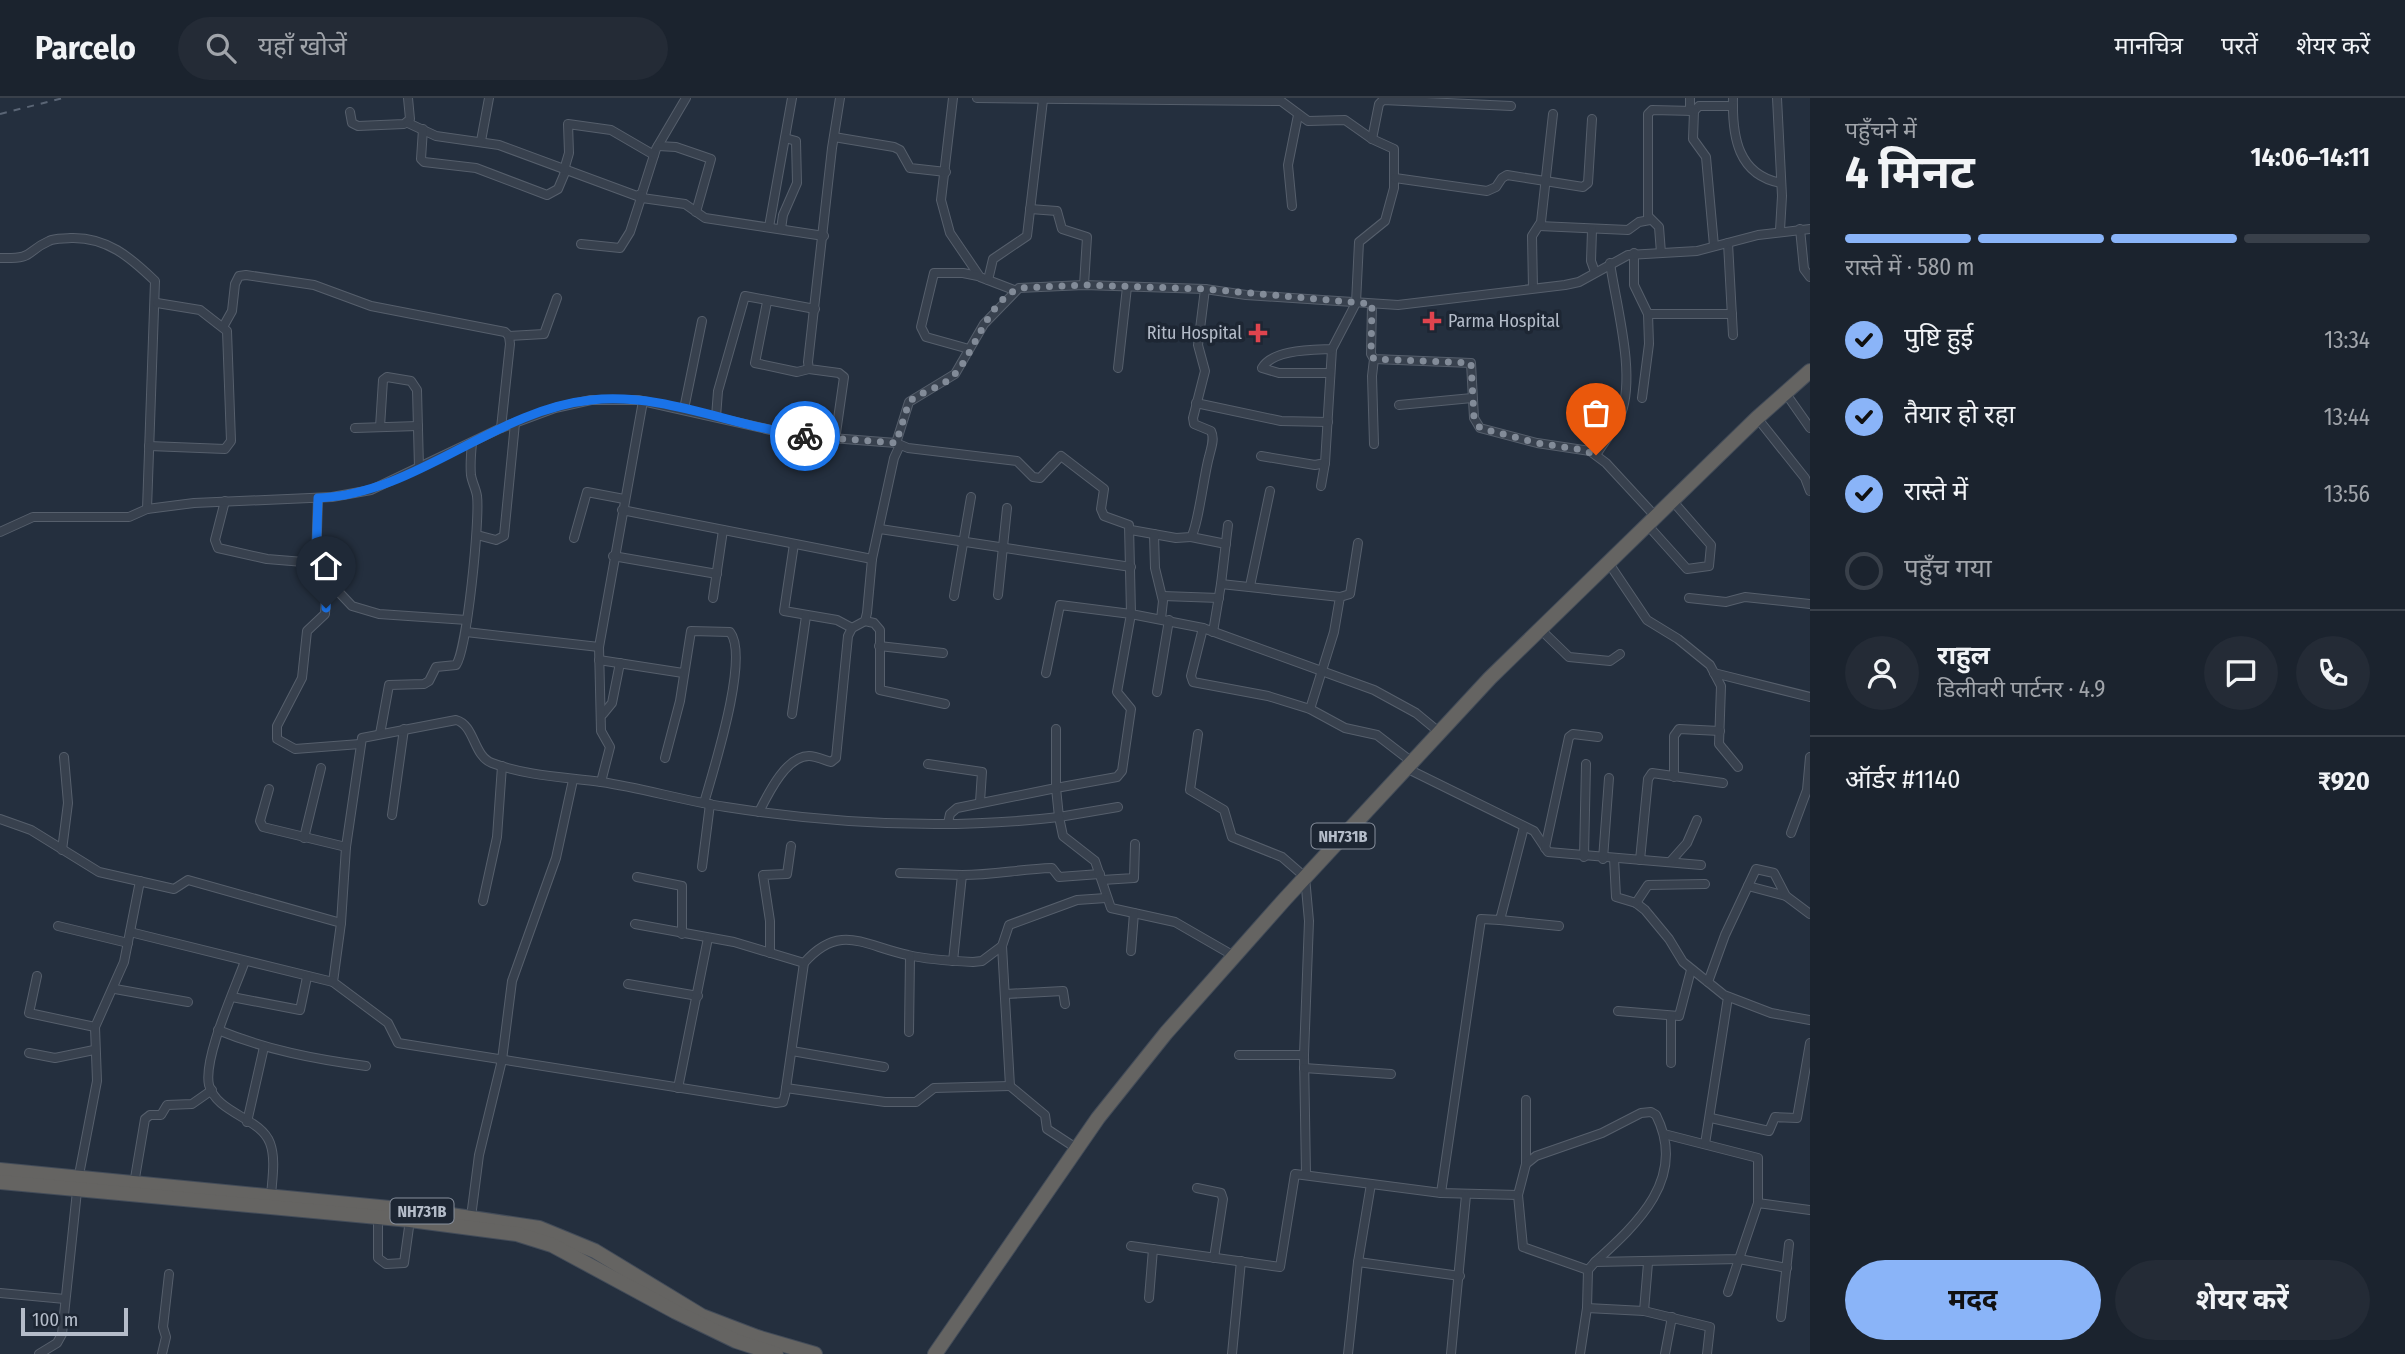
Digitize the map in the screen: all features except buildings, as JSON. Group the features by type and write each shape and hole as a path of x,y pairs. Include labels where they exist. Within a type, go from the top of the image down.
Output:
{"highway":[{"name":"NH731B","path":"935,1354 1076,1148 1166,1033 1234,956 1365,819 1439,732 1804,373 1810,373"},
{"name":"NH731B","path":"1654,523 1677,506 1789,398 1810,373"},
{"name":"NH731B","path":"1410,768 1542,632"},
{"name":"NH731B","path":"946,1354 1114,1109 1305,883"},
{"name":"NH731B","path":"0,1170 77,1185 134,1184 271,1196 471,1217 549,1232 595,1251 702,1315 757,1337 815,1354"},
{"path":"0,1182 77,1185 517,1234 552,1245 736,1341 776,1354"}],"street":[{"path":"408,98 408,123"},
{"path":"481,141 489,98"},
{"path":"581,244 620,248 631,233 656,150 678,103 685,98"},
{"path":"769,227 792,98"},
{"path":"809,369 840,98"},
{"path":"953,98 941,200 950,233 984,278"},
{"path":"976,98 1281,101 1308,121 1345,120 1372,139 1394,149 1395,178 1385,221 1359,243 1356,303 1332,349 1325,463 1321,486"},
{"path":"1690,98 1693,141 1706,157 1714,246"},
{"path":"1777,98 1780,230"},
{"path":"984,278 993,259 1027,236 1043,100"},
{"path":"1372,139 1379,104 1383,100 1511,106"},
{"path":"1650,220 1647,114 1652,110 1692,111 1703,105 1733,102 1741,156 1754,174 1781,183"},
{"path":"350,112 352,123 358,126 408,123 436,136 481,141 630,195 685,204 705,218 824,236"},
{"path":"1534,288 1532,236 1539,226 1553,114"},
{"path":"1292,206 1288,165 1298,115"},
{"path":"1395,178 1487,191 1496,187 1502,178 1507,176 1587,185 1592,119"},
{"path":"423,129 421,159 424,162 476,168 547,195 558,189 565,170 569,153 568,124 611,130 656,150 676,147 711,159 696,212"},
{"path":"834,137 894,147 900,150 910,168 946,172"},
{"path":"781,229 783,215 797,183 796,141 785,138"},
{"path":"1030,209 1057,211 1062,229 1087,237 1084,285"},
{"path":"1539,226 1628,230 1639,222 1650,220 1659,227 1661,253"},
{"path":"970,349 926,337 921,327 934,273 962,273 1014,289 1084,285 1205,289 1356,303 1398,304 1573,284 1609,263 1634,253 1661,253 1714,246 1780,230 1805,229 1803,265 1810,277"},
{"path":"1592,230 1591,261 1595,272"},
{"path":"0,258 24,257 55,239 95,240 125,253 155,281 157,303 147,509"},
{"path":"1728,243 1733,335"},
{"path":"1634,253 1634,285 1648,314 1649,344 1642,398"},
{"path":"1596,455 1620,415 1624,397 1624,355 1609,263"},
{"path":"223,327 233,307 234,284 239,276 246,275 314,285 371,306 499,331 509,336 544,334 557,298"},
{"path":"1118,368 1127,287"},
{"path":"865,621 872,559 909,402 948,380 984,324 1014,289"},
{"path":"1191,537 1195,531 1200,489 1213,439 1211,431 1194,424 1196,403 1205,371 1198,345 1205,289"},
{"path":"716,417 718,391 745,296 815,309"},
{"path":"767,302 755,363 797,372 809,369 839,373 844,377 835,440"},
{"path":"149,446 225,449 229,446 229,337 223,327 200,310 157,303"},
{"path":"1372,304 1374,444"},
{"path":"1648,314 1732,314"},
{"path":"684,410 702,321"},
{"path":"501,428 509,336"},
{"path":"1330,373 1279,373 1264,370 1262,365 1293,352 1332,349"},
{"path":"1374,359 1467,362 1473,367 1474,418 1480,428 1596,455 1654,523 1687,569 1709,566 1711,545 1677,506"},
{"path":"380,427 381,385 387,377 411,382 416,386 419,468"},
{"path":"1399,405 1472,398"},
{"path":"1789,398 1810,428"},
{"path":"0,533 33,517 129,517 147,509 318,498 371,490 501,428 555,408 591,400 643,401 793,435 898,444 933,452 1017,461 1033,477 1040,478 1061,456 1104,489 1101,512 1125,522 1131,530 1131,614 1117,692 1131,709 1122,771 1117,776 979,802 952,810 948,823"},
{"path":"601,782 610,747 601,731 603,715 599,704 599,647 643,401"},
{"path":"1196,403 1281,421 1328,422"},
{"path":"477,535 496,540 503,536 515,423"},
{"path":"1762,424 1805,478 1810,491"},
{"path":"355,428 418,426"},
{"path":"380,734 389,685 424,684 429,681 436,667 456,665 466,632 477,535 477,494 471,476 472,443"},
{"path":"1261,456 1315,465 1325,463"},
{"path":"1250,586 1270,491"},
{"path":"574,538 587,492 624,499"},
{"path":"954,596 971,497"},
{"path":"318,498 316,563 327,580 352,606 370,612 467,620"},
{"path":"225,502 215,540 218,548 268,559 316,563"},
{"path":"998,595 1007,509"},
{"path":"622,510 872,559"},
{"path":"1213,632 1228,525"},
{"path":"880,529 1130,567"},
{"path":"713,598 723,530"},
{"path":"1131,530 1226,544"},
{"path":"1154,534 1155,568 1163,596 1165,619 1157,692"},
{"path":"1221,584 1340,597 1350,594 1358,543"},
{"path":"794,544 784,611 837,620 852,628"},
{"path":"614,556 717,574"},
{"path":"1611,564 1647,620 1678,639 1710,665 1721,687 1719,744 1738,767"},
{"path":"327,580 325,614 307,631 302,678 277,726 277,739 295,749 360,744"},
{"path":"1163,596 1219,598"},
{"path":"1310,709 1334,632 1340,597"},
{"path":"1689,598 1726,602 1745,597 1810,604"},
{"path":"1046,673 1060,605 1165,619 1203,628 1374,690 1416,713 1439,732"},
{"path":"792,714 806,615"},
{"path":"759,811 778,776 803,757 813,756 831,762 836,758 848,636 852,628 865,621 878,626 880,690 945,705"},
{"path":"1203,628 1191,676 1193,682 1268,696 1310,709 1345,728 1377,735 1410,768 1534,831 1548,852 1603,859 1671,861 1700,865"},
{"path":"666,758 680,702 691,631 711,630 732,634 736,681 707,804 702,867"},
{"path":"466,632 599,647"},
{"path":"1542,632 1561,652 1573,659 1612,661 1620,653"},
{"path":"879,646 943,653"},
{"path":"599,660 683,673"},
{"path":"603,715 612,703 620,663"},
{"path":"1714,673 1810,697"},
{"path":"333,982 341,923 346,848 360,744 366,735 446,720 462,722 482,756 502,766 573,780 601,782 707,804 851,823 948,823 1059,817 1118,807"},
{"path":"392,816 404,729"},
{"path":"1056,729 1056,788 1063,836 1095,861 1105,898 1111,908 1175,922 1234,956"},
{"path":"1674,776 1674,736 1679,729 1720,731"},
{"path":"1198,734 1190,790 1224,810 1233,837 1282,857 1305,883 1309,921 1304,1055 1306,1175"},
{"path":"1545,848 1569,737 1573,734 1598,737"},
{"path":"62,850 68,803 64,757"},
{"path":"1791,833 1807,790 1810,757"},
{"path":"928,764 982,772 979,802"},
{"path":"1584,856 1586,764"},
{"path":"483,901 497,837 502,766"},
{"path":"304,838 321,768"},
{"path":"1640,860 1648,779 1651,773 1723,783"},
{"path":"1603,859 1609,778"},
{"path":"471,1217 479,1155 502,1060 512,981 556,858 573,780"},
{"path":"269,789 260,825 346,848"},
{"path":"0,819 32,830 99,872 174,889 188,880 341,923"},
{"path":"1671,861 1687,843 1697,820"},
{"path":"1500,920 1524,827"},
{"path":"900,873 1000,875 1008,870 1054,869 1059,877 1134,878 1135,844"},
{"path":"770,953 770,921 762,878 767,873 787,874 790,846"},
{"path":"1614,858 1616,897 1636,903 1669,939 1691,970 1728,997 1771,1013 1810,1020"},
{"path":"1709,982 1754,870 1760,869 1775,875 1786,896"},
{"path":"953,961 962,875"},
{"path":"637,877 682,886 682,934"},
{"path":"39,1354 60,1339 77,1185 94,1109 97,1081 95,1027 115,989 128,943 139,881"},
{"path":"1636,903 1648,885 1705,884"},
{"path":"1748,886 1786,896 1810,914"},
{"path":"1010,1086 1002,946 1009,925 1077,900 1105,898"},
{"path":"1131,951 1134,913"},
{"path":"1441,1193 1481,919 1559,926"},
{"path":"635,924 708,938 804,963"},
{"path":"58,926 128,943"},
{"path":"130,932 307,978 333,982 388,1023 398,1042 776,1103 783,1102 786,1088 804,963 821,946 840,939 869,943 910,956 953,961 982,961 1002,946"},
{"path":"678,1088 708,938"},
{"path":"909,1032 910,956"},
{"path":"245,961 218,1030 208,1079 212,1090 226,1107 263,1132 270,1143 273,1167 271,1196"},
{"path":"1618,1011 1671,1017 1680,1014 1691,970"},
{"path":"37,976 30,1013 95,1027"},
{"path":"232,997 300,1010 307,978"},
{"path":"628,984 698,996"},
{"path":"115,989 188,1002"},
{"path":"1006,994 1063,991 1065,1004"},
{"path":"1705,1144 1728,997"},
{"path":"1671,1017 1671,1063"},
{"path":"218,1030 305,1058 366,1066"},
{"path":"1711,1118 1769,1131 1775,1117 1797,1118 1810,1043"},
{"path":"247,1122 264,1047"},
{"path":"29,1052 55,1058 94,1050"},
{"path":"792,1051 884,1067"},
{"path":"1239,1055 1304,1055"},
{"path":"1304,1069 1391,1074"},
{"path":"786,1088 885,1102 916,1102 933,1088 1010,1086 1045,1115 1048,1129 1076,1148"},
{"path":"134,1184 145,1119 150,1115 161,1115 167,1105 196,1103 212,1090"},
{"path":"1526,1100 1526,1164 1518,1195 1523,1247 1588,1270"},
{"path":"1526,1164 1536,1156 1602,1133 1646,1112 1656,1115 1664,1134 1664,1170 1659,1193 1645,1212 1588,1270 1587,1308 1580,1354"},
{"path":"1664,1134 1758,1158 1758,1203 1728,1292"},
{"path":"1131,1246 1280,1267 1296,1174 1441,1193 1518,1195"},
{"path":"1348,1354 1358,1262 1371,1184"},
{"path":"1197,1188 1222,1196 1214,1258"},
{"path":"1451,1354 1466,1195"},
{"path":"1758,1203 1810,1210"},
{"path":"378,1217 378,1258 386,1264 404,1263 410,1220"},
{"path":"1781,1317 1789,1244"},
{"path":"1149,1298 1153,1250"},
{"path":"1595,1262 1648,1263 1739,1259 1787,1268"},
{"path":"1232,1354 1241,1261"},
{"path":"1358,1262 1460,1276"},
{"path":"1644,1311 1648,1263"},
{"path":"162,1354 166,1337 163,1327 169,1274"},
{"path":"0,1293 65,1299"},
{"path":"1587,1308 1644,1311 1712,1328 1707,1354"},
{"path":"1665,1354 1672,1317"}],"railway":[{"path":"0,114 63,98"}],"way so far":[{"path":"805,436 896,443 900,439 909,402 955,374 984,324 1012,291 1019,288 1084,285 1205,289 1246,295 1372,304 1371,354 1374,359 1471,363 1474,418 1480,428 1596,455"}],"place":[{"name":"Parma Hospital","path":"1432,321"},
{"name":"Ritu Hospital","path":"1258,333"}],"route":[{"path":"326,608 327,580 318,570 315,553 318,498 371,490 501,428 555,408 591,400 638,400 805,436"}]}
